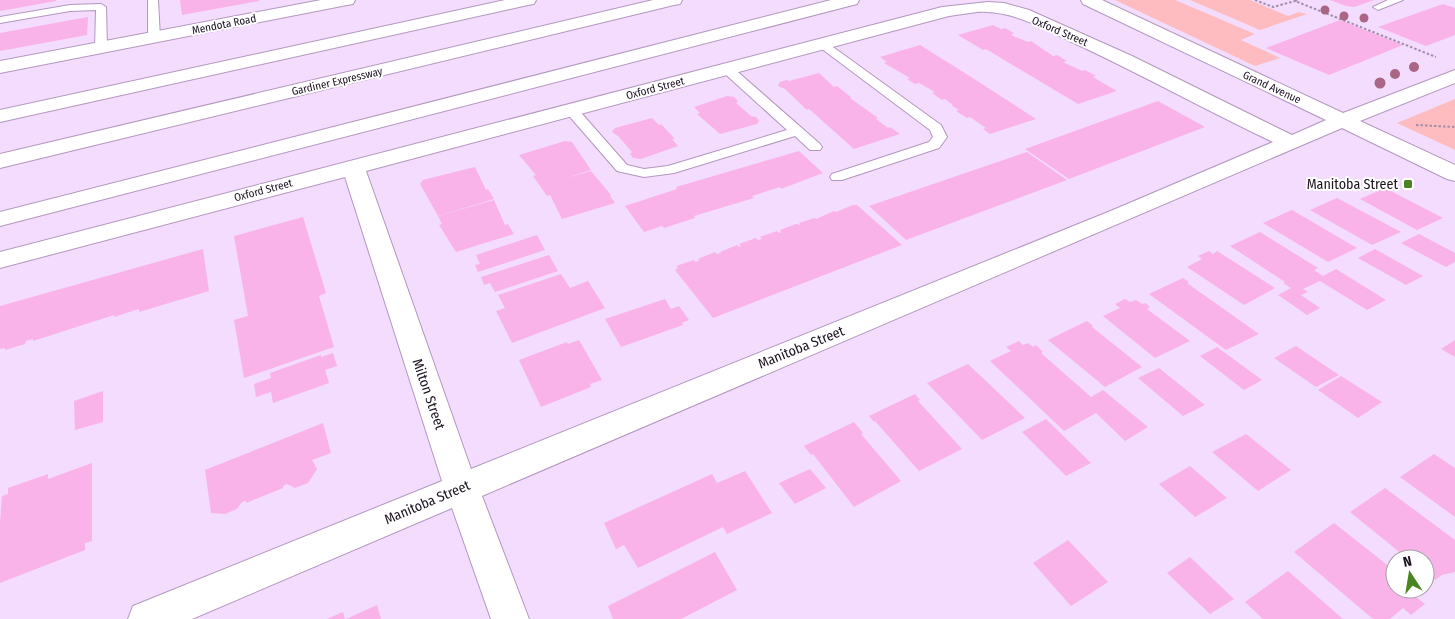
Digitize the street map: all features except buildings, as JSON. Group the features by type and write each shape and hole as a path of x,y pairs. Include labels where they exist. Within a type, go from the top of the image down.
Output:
{"main road":[{"name":"Mendota Road","path":"0,68 347,0"},
{"path":"0,116 528,0"},
{"name":"Gardiner Expressway","path":"0,161 674,0"},
{"path":"0,219 851,0"},
{"name":"Grand Avenue","path":"1089,0 1455,174"},
{"name":"Oxford Street","path":"0,260 353,166 972,6 995,7 1015,12 1085,41 1292,143"},
{"name":"Manitoba Street","path":"147,619 1122,216 1342,121 1455,76"},
{"name":"Milton Street","path":"353,166 461,488 510,619"}],"lane":[{"path":"153,0 154,38"},
{"path":"1378,7 1398,0"},
{"path":"0,20 70,8 101,7 101,48"},
{"path":"822,44 936,128 940,137 934,145 837,177"},
{"path":"727,69 815,147"},
{"path":"571,110 622,168 644,173 669,170 797,132"}],"path":[{"path":"1255,0 1273,7 1296,0 1437,58"}],"shaded area":[{"path":"1115,0 1175,0 1255,34 1241,40 1280,58 1255,66"},
{"path":"1190,0 1250,0 1288,16 1299,12 1307,14 1260,30"},
{"path":"1455,99 1455,150 1397,123"}],"place":[{"name":"Manitoba Street","path":"1408,184"}]}
